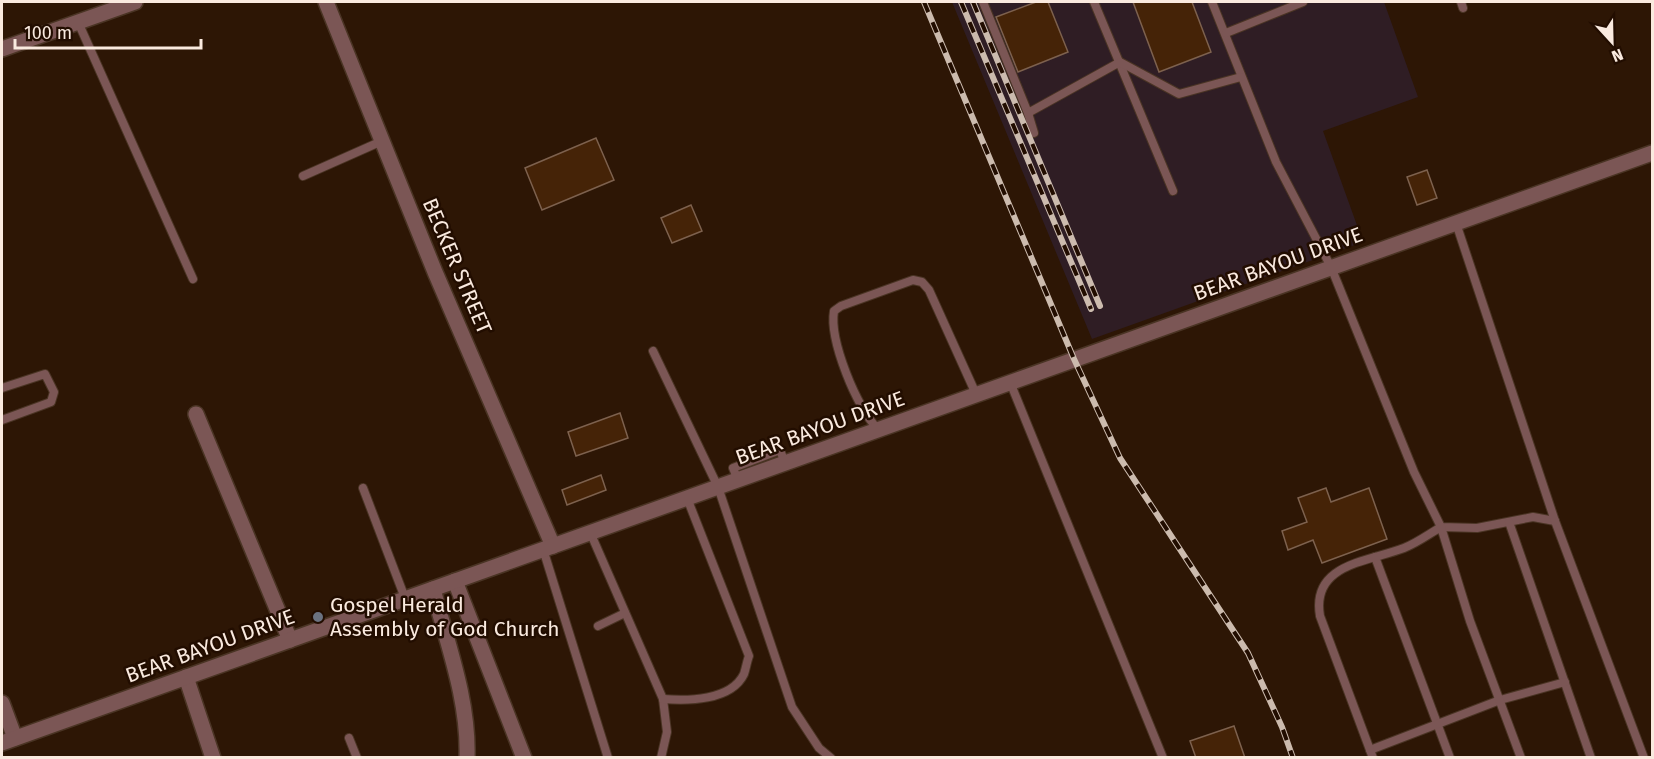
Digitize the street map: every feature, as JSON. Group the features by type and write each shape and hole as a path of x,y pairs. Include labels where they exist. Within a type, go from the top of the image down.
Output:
{"street":[{"path":"2,49 135,2"},
{"name":"BECKER STREET","path":"326,2 548,547"},
{"name":"BEAR BAYOU DRIVE","path":"8,740 1653,153"},
{"path":"196,414 290,639"},
{"path":"455,581 524,758"},
{"path":"433,589 460,688 468,741 467,758"},
{"path":"186,677 213,758"},
{"path":"2,703 8,740"}],"lane":[{"path":"983,2 1034,133"},
{"path":"1094,2 1173,191"},
{"path":"1212,2 1276,162 1331,267 1414,472 1442,528 1470,621 1521,758"},
{"path":"1226,33 1303,2"},
{"path":"78,22 193,279"},
{"path":"1028,113 1120,62"},
{"path":"1120,62 1179,94 1241,77"},
{"path":"303,176 382,141"},
{"path":"1456,223 1555,521 1644,758"},
{"path":"878,429 866,416 840,352 832,321 834,311 841,306 913,280 922,282 929,290 976,394"},
{"path":"653,351 718,487 792,707 819,748 831,758"},
{"path":"2,388 45,374 54,392 51,402 2,420"},
{"path":"1010,382 1163,758"},
{"path":"363,488 405,598"},
{"path":"663,699 689,701 726,691 743,676 749,656 687,498"},
{"path":"1555,521 1533,517 1477,528 1442,528 1406,547 1333,574 1321,586 1317,599 1320,616 1371,754 1438,724 1500,700 1565,682"},
{"path":"1509,522 1592,758"},
{"path":"590,532 663,699 667,732 661,758"},
{"path":"548,547 608,758"},
{"path":"1375,557 1450,758"},
{"path":"598,626 625,613"},
{"path":"349,738 357,758"}],"shaded area":[{"path":"952,2 1384,2 1418,97 1323,131 1363,242 1092,339"}],"building":[{"path":"1036,2 1048,2 1068,52 1018,72 996,17"},
{"path":"1133,2 1192,2 1211,52 1159,72"},
{"path":"596,138 614,180 542,210 525,168"},
{"path":"1427,170 1437,198 1417,205 1407,177"},
{"path":"691,205 702,231 672,243 661,218"},
{"path":"620,413 628,438 576,456 568,432"},
{"path":"601,475 606,490 567,505 562,490"},
{"path":"1326,488 1331,502 1369,488 1387,539 1322,563 1313,540 1288,550 1282,531 1307,522 1298,498"},
{"path":"1234,726 1245,758 1196,758 1190,741"}],"railway":[{"path":"924,2 1074,359 1120,458 1248,653 1282,727 1293,758"},
{"path":"961,2 1091,309"},
{"path":"973,2 1100,306"}],"place":[{"name":"Gospel Herald Assembly of God Church","path":"318,617"}]}
